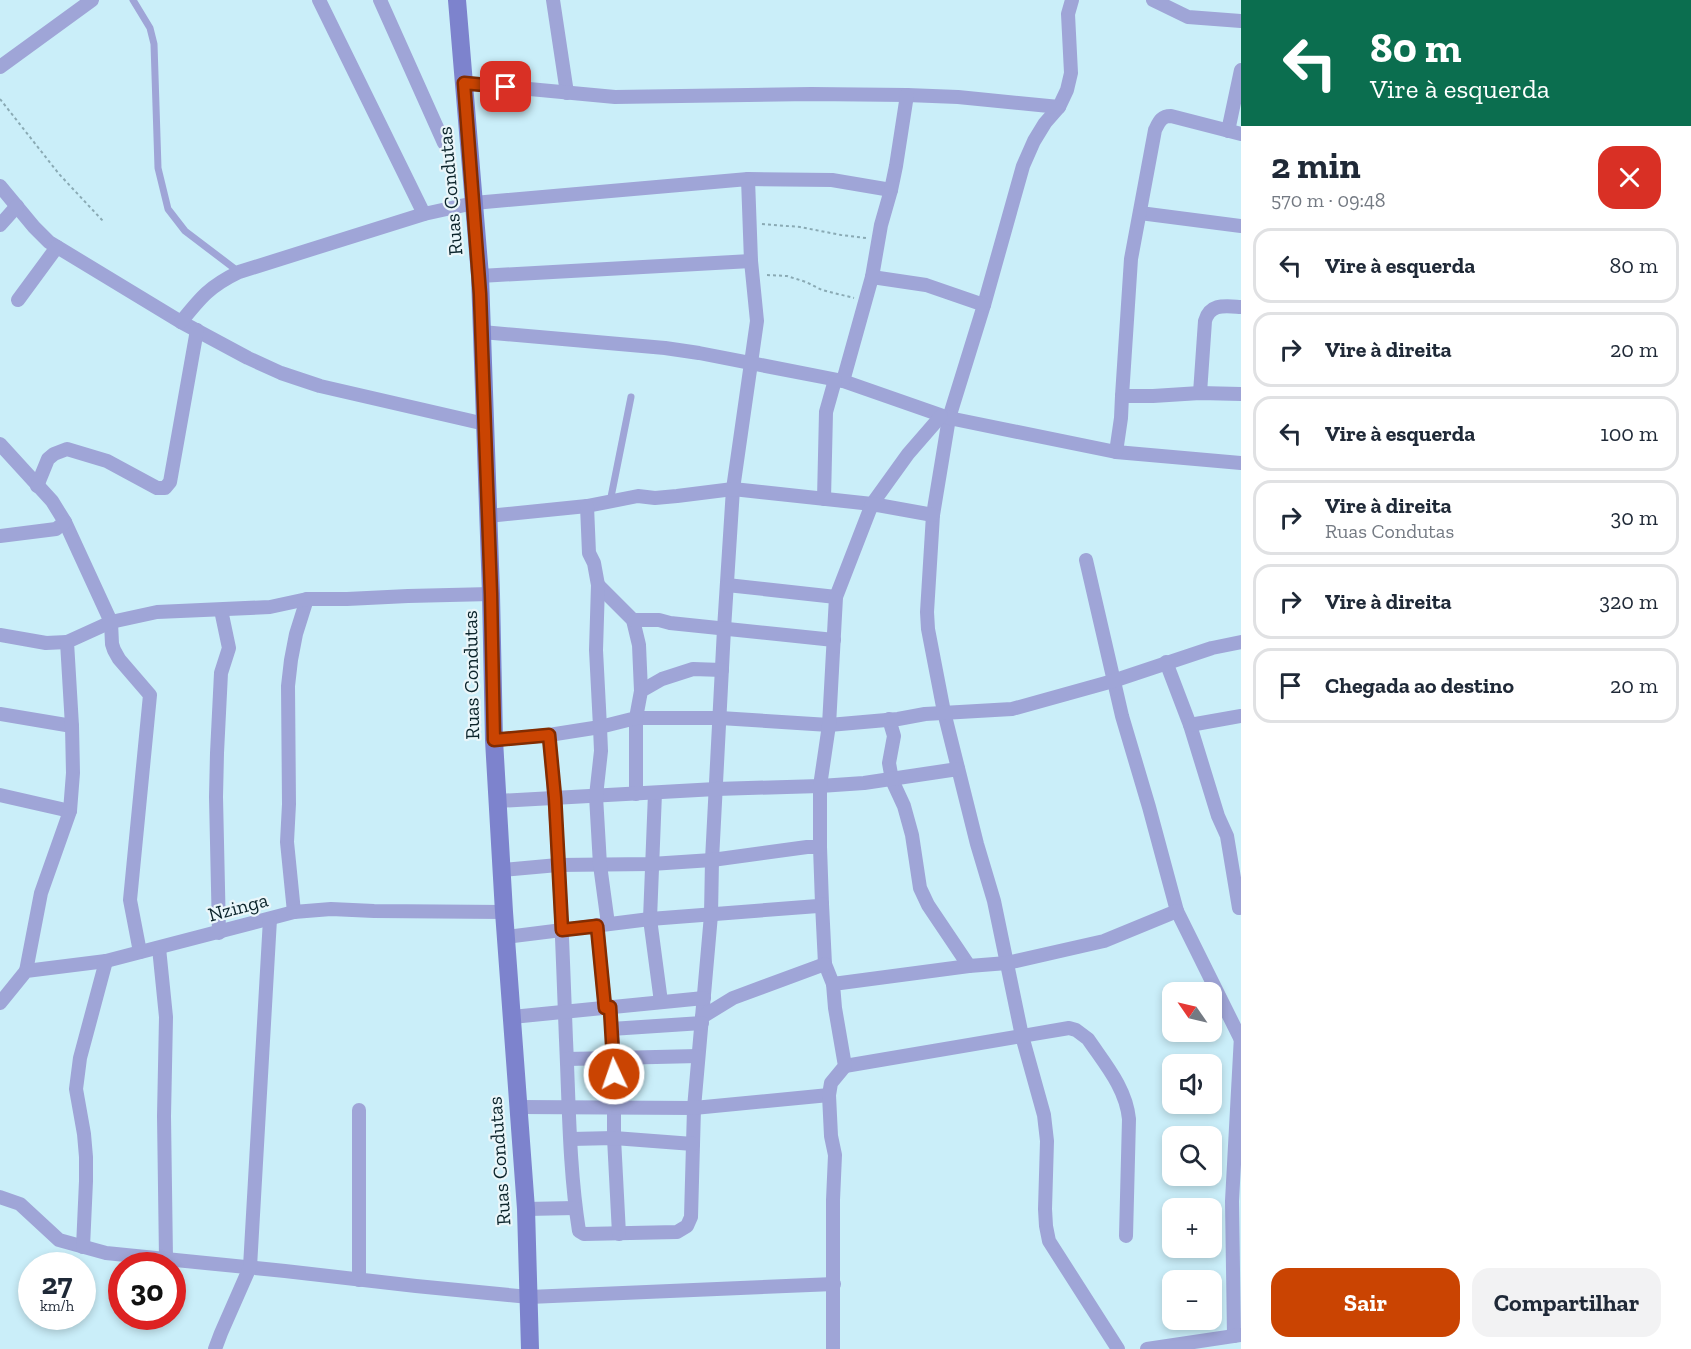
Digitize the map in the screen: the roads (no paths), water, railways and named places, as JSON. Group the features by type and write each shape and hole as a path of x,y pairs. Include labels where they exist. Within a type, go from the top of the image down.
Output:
{"street":[{"path":"0,67 92,0"},
{"path":"319,0 424,214"},
{"path":"380,0 444,143"},
{"name":"Ruas Condutas","path":"458,0 480,276 494,740 501,870 526,1209 531,1349"},
{"path":"553,0 567,93"},
{"path":"1072,0 1068,14 1071,73 1067,90 1059,107 1045,123 1034,141 1023,166 984,305 945,417 933,515 927,621 944,712 977,844 994,901 1022,1036 1044,1115 1047,1141 1045,1209 1049,1241 1118,1349"},
{"path":"1153,0 1188,17 1241,21"},
{"path":"1116,452 1121,418 1131,259 1155,130 1160,120 1171,116 1235,132 1241,70"},
{"path":"464,83 615,97 907,95 958,97 1059,107"},
{"path":"824,499 826,412 867,301 878,238 891,190 907,95"},
{"path":"181,322 205,293 221,280 239,272 424,214 474,203 748,179 832,180 891,190"},
{"path":"549,735 555,798 575,1208 579,1231 581,1234 677,1232 687,1226 691,1217 694,1107 711,915 712,860 733,489 757,321 751,268 748,179"},
{"path":"0,186 34,227 57,248 181,322 248,358 320,386 485,424"},
{"path":"0,225 17,206"},
{"path":"1140,213 1241,226"},
{"path":"18,300 57,248"},
{"path":"480,276 751,268"},
{"path":"872,277 926,285 984,305"},
{"path":"1200,393 1207,313 1221,306 1241,307"},
{"path":"37,486 48,459 67,449 107,461 157,488 165,488 170,482 197,330"},
{"path":"482,332 699,353 839,381 945,417 1116,452 1241,463"},
{"path":"1122,396 1241,394"},
{"path":"845,1066 833,984 825,964 820,847 820,786 829,725 836,597 873,504 908,454 945,417"},
{"path":"0,444 52,501 65,522 111,622 114,650 150,695 130,900 140,952"},
{"path":"488,516 587,506 638,496 655,498 733,489 873,504 933,515"},
{"path":"587,506 589,553 594,563 598,585 596,651 601,751 596,796 602,925 614,1058 614,1138 620,1234"},
{"path":"0,536 56,529 65,522"},
{"path":"1086,560 1113,681 1177,911 1241,1037 1232,1201 1237,1268 1238,1335 1147,1349"},
{"path":"598,585 633,620 639,645 641,691 636,718 636,794"},
{"path":"727,585 836,597"},
{"path":"0,635 39,642 67,642 111,622 157,612 270,607 307,599 491,594"},
{"path":"294,912 287,842 288,686 296,634 307,599"},
{"path":"219,933 217,764 221,673 229,648 221,610"},
{"path":"633,620 658,620 834,640"},
{"path":"0,1004 26,971 41,893 70,811 73,773 67,642"},
{"path":"494,740 549,735 636,718 720,718 829,725 944,712 1012,709 1113,681 1212,648 1241,642"},
{"path":"1166,662 1190,725 1218,816 1227,836 1239,909"},
{"path":"641,691 662,679 693,669 722,670"},
{"path":"0,714 72,726"},
{"path":"1190,725 1241,716"},
{"path":"889,719 894,736 888,763 912,836 920,888 969,966"},
{"path":"498,801 716,789 820,786 892,780 958,769"},
{"path":"655,793 650,919 661,1002"},
{"path":"0,795 70,811"},
{"path":"501,870 558,865 651,864 712,860 820,847"},
{"path":"506,937 650,919 822,904"},
{"name":"Nzinga","path":"26,971 106,961 294,912 331,909 504,912"},
{"path":"833,984 1007,963 1110,939 1177,911"},
{"path":"215,1349 250,1267 270,919"},
{"path":"159,948 166,1017 164,1116 166,1252"},
{"path":"83,1247 86,1157 76,1089 80,1058 106,961"},
{"path":"611,1029 702,1020 733,998 825,964"},
{"path":"512,1017 704,998"},
{"path":"833,1349 835,1155 831,1136 829,1095 831,1083 845,1066 1069,1028 1076,1030 1088,1038 1128,1106 1126,1236"},
{"path":"567,1059 698,1056"},
{"path":"519,1107 694,1107 829,1095"},
{"path":"359,1110 359,1280"},
{"path":"571,1139 614,1138 693,1144"},
{"path":"0,1197 20,1204 59,1240 108,1253"},
{"path":"526,1209 575,1208"},
{"path":"186,1261 529,1297 834,1284"}],"lane":[{"path":"133,0 150,28 154,44 158,168 168,209 185,231 239,272"},
{"path":"610,502 631,398"}]}
